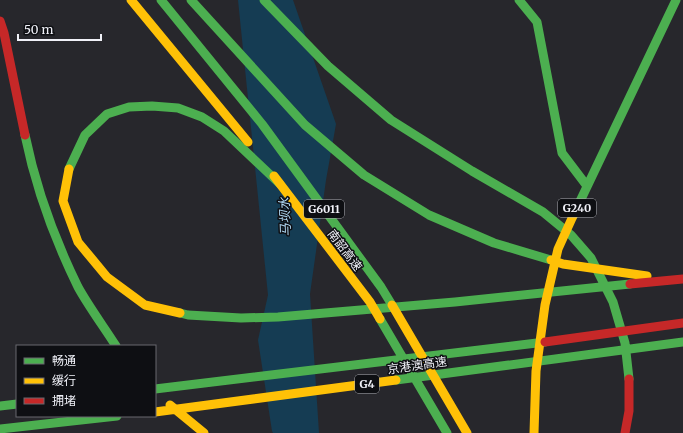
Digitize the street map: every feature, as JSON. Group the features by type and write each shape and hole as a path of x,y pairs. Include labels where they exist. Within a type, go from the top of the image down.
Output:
{"main road":[{"name":"南韶高速","path":"131,0 242,133 370,302 447,433"},
{"name":"南韶高速","path":"161,0 262,124 381,287 467,433"},
{"path":"191,0 306,125 364,175 429,215 494,243 564,264 673,280"},
{"path":"264,0 328,66 391,120 472,171 543,212 571,235 591,258 613,302 625,343 630,386 629,411 625,433"},
{"path":"519,0 537,22 562,153 587,186"},
{"name":"G240","path":"534,433 536,371 545,305 558,249 676,0"},
{"path":"0,21 4,33 30,161 49,223 79,288 115,345"},
{"path":"280,184 224,131 202,117 178,108 152,106 128,107 107,114 85,135 68,171 63,201 78,242 107,277 145,305 188,315 241,318 278,317 455,302 683,279"},
{"name":"京港澳高速","path":"156,389 574,338 683,323"},
{"name":"京港澳高速","path":"156,412 683,342"},
{"path":"156,393 204,433"},
{"path":"0,406 16,404"},
{"path":"0,429 108,417"}],"water":[{"name":"马坝水","path":"238,0 293,0 336,124 326,180 310,294 319,433 273,433 272,431 258,340 268,295"}],"traffic: fast":[{"path":"161,0 262,124 381,287 392,305"},
{"path":"191,0 305,125 364,175 429,215 494,243 551,260"},
{"path":"264,0 328,66 391,120 472,171 543,212 571,235 591,258 613,302 625,343 629,379"},
{"path":"519,0 537,22 562,153 587,186"},
{"path":"573,216 676,0"},
{"path":"69,169 85,135 107,114 129,107 152,106 178,108 202,117 224,131 280,184"},
{"path":"25,135 40,194 61,250 78,287 115,345"},
{"path":"180,313 188,315 241,318 278,317 455,302 630,284"},
{"path":"380,319 447,433"},
{"path":"156,389 545,342"},
{"path":"396,380 683,342"},
{"path":"0,406 16,404"},
{"path":"0,429 108,417"}],"traffic: slow":[{"path":"131,0 248,142"},
{"path":"69,169 63,201 78,242 107,277 145,305 180,313"},
{"path":"274,176 370,302 380,319"},
{"path":"534,433 536,371 545,305 558,249 573,216"},
{"path":"551,260 563,264 647,276"},
{"path":"392,305 467,433"},
{"path":"156,412 396,380"},
{"path":"170,405 204,433"}],"traffic: jam":[{"path":"0,21 4,33 25,135"},
{"path":"630,284 683,279"},
{"path":"545,342 683,323"},
{"path":"625,433 629,411 629,379"}]}
